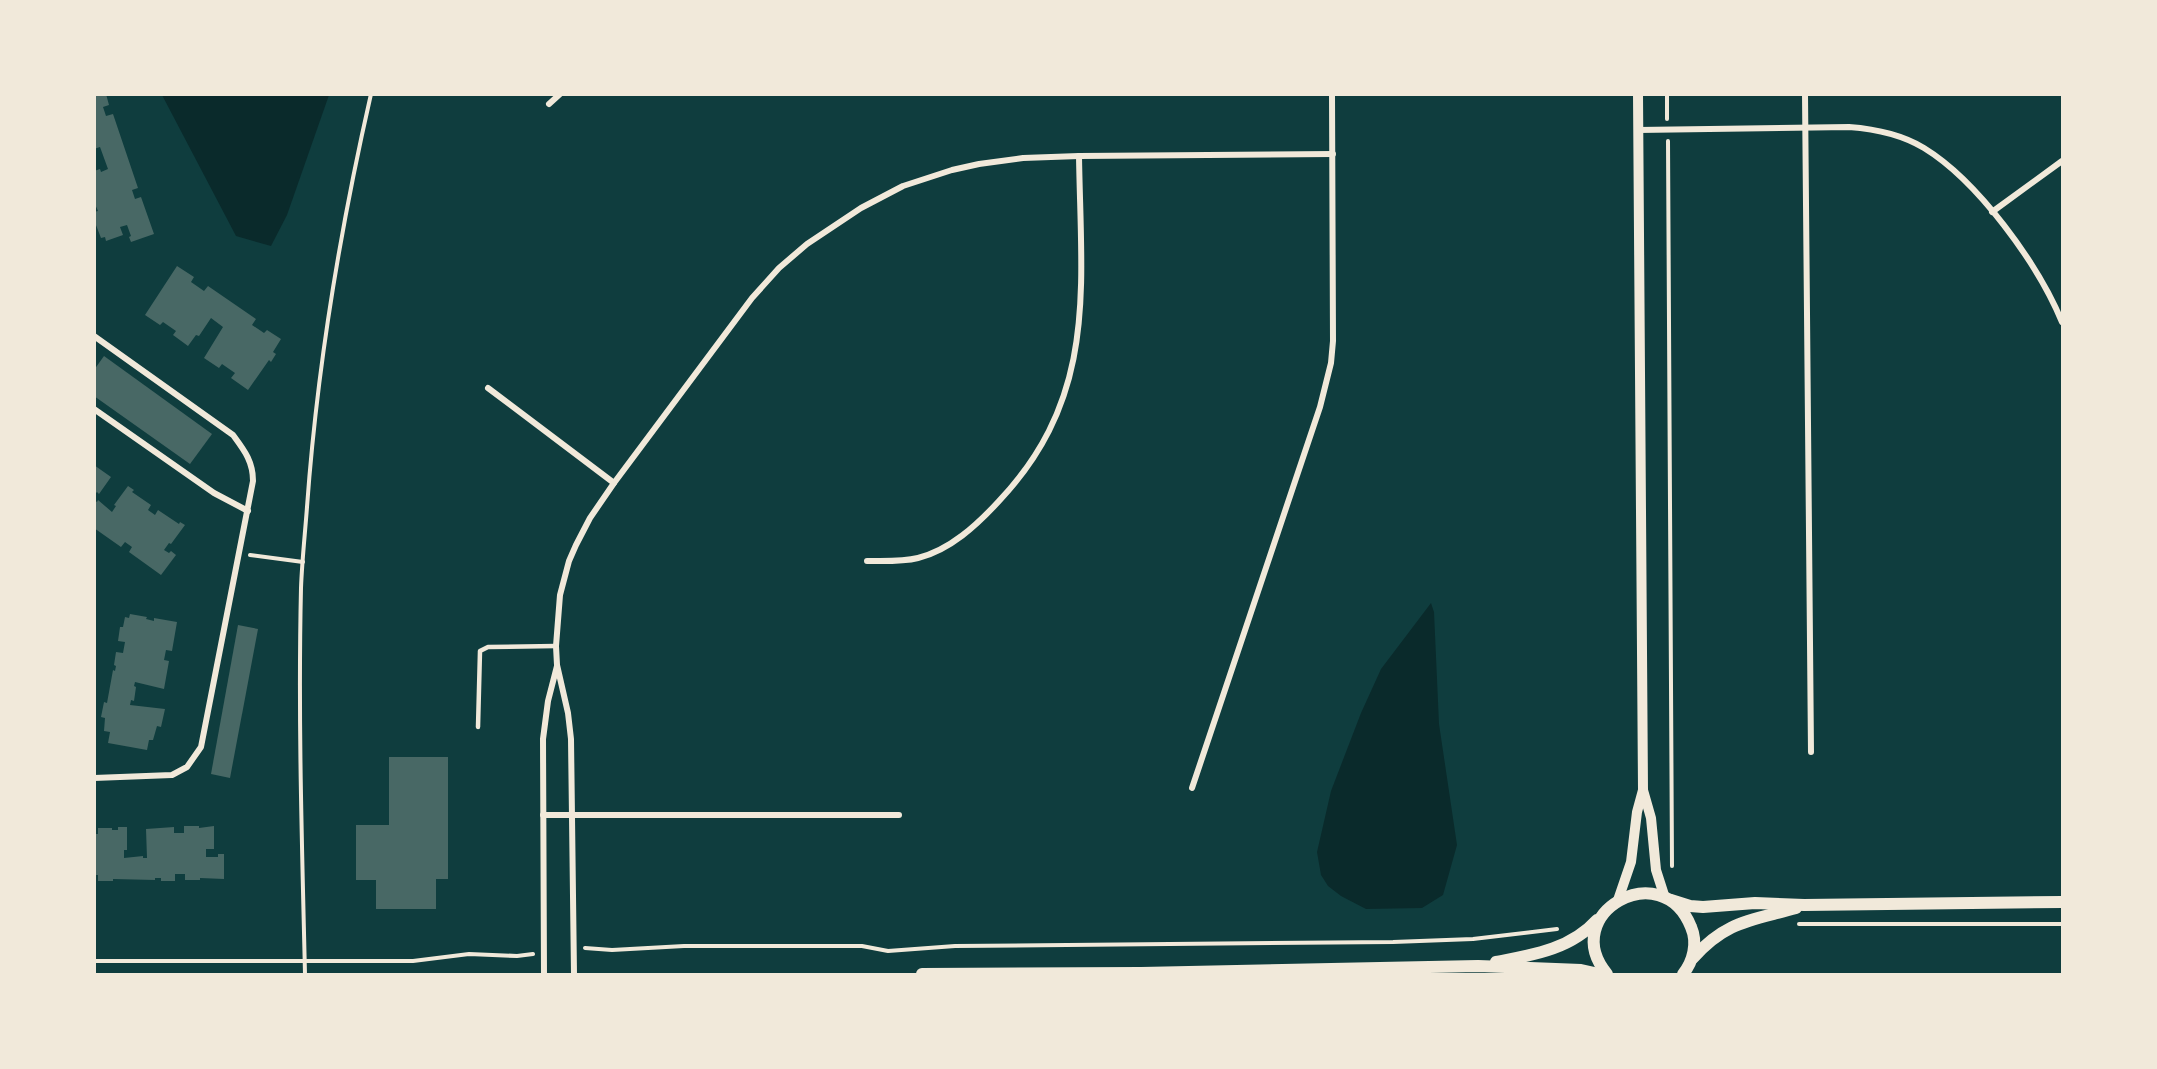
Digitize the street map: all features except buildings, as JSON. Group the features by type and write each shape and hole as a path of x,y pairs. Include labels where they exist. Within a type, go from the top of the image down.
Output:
{"main road":[{"path":"1471,969 1528,956 1563,945 1581,935 1618,900 1644,893 1690,906 1703,907 1755,903 1804,905 2062,902"},
{"path":"1668,899 1690,924 1694,939 1692,959"},
{"path":"1683,975 1692,959 1703,947 1725,930 1756,918 1804,905"},
{"path":"1602,915 1596,929 1595,947 1600,964 1607,975"},
{"path":"922,975 1471,969 1581,970 1599,975"}],"street":[{"path":"549,104 560,94"},
{"path":"1192,788 1320,407 1331,363 1333,341 1332,94"},
{"path":"1638,94 1643,790 1651,818 1655,862 1668,899"},
{"path":"1805,94 1811,752"},
{"path":"1638,130 1865,128 1901,137 1942,160 1992,212 2035,269 2062,322"},
{"path":"574,975 571,739 568,713 557,665 556,646 560,595 569,561 590,518 752,297 779,268 840,220 903,186 952,170 1023,158 1333,153"},
{"path":"867,561 916,558 934,552 958,538 976,524 1007,492 1046,437 1067,390 1078,339 1081,290 1079,156"},
{"path":"1992,212 2062,161"},
{"path":"94,336 233,435 248,456 253,468 248,512 201,747 187,767 172,775 94,778"},
{"path":"488,388 614,483"},
{"path":"94,409 214,493 248,512"},
{"path":"544,975 543,739 548,701 557,665"},
{"path":"1618,900 1631,862 1637,812 1643,790"},
{"path":"543,815 899,815"}],"lane":[{"path":"478,727 480,651 488,647 556,646"}],"path":[{"path":"305,975 300,723 303,562 312,441 328,315 356,160 371,94"},
{"path":"1667,94 1672,873"},
{"path":"240,554 303,562"},
{"path":"1655,862 1672,862"},
{"path":"1795,924 2062,924"},
{"path":"573,949 612,950 684,946 862,946 888,951 955,946 1382,942 1473,939 1560,928"},
{"path":"94,961 413,961 469,954 517,956 544,952"}],"water":[{"path":"162,95 329,95 287,215 271,246 236,236"},
{"path":"1431,603 1434,612 1439,724 1457,845 1443,895 1422,908 1366,909 1341,896 1328,886 1321,875 1317,852 1331,791 1361,713 1381,669"}]}
